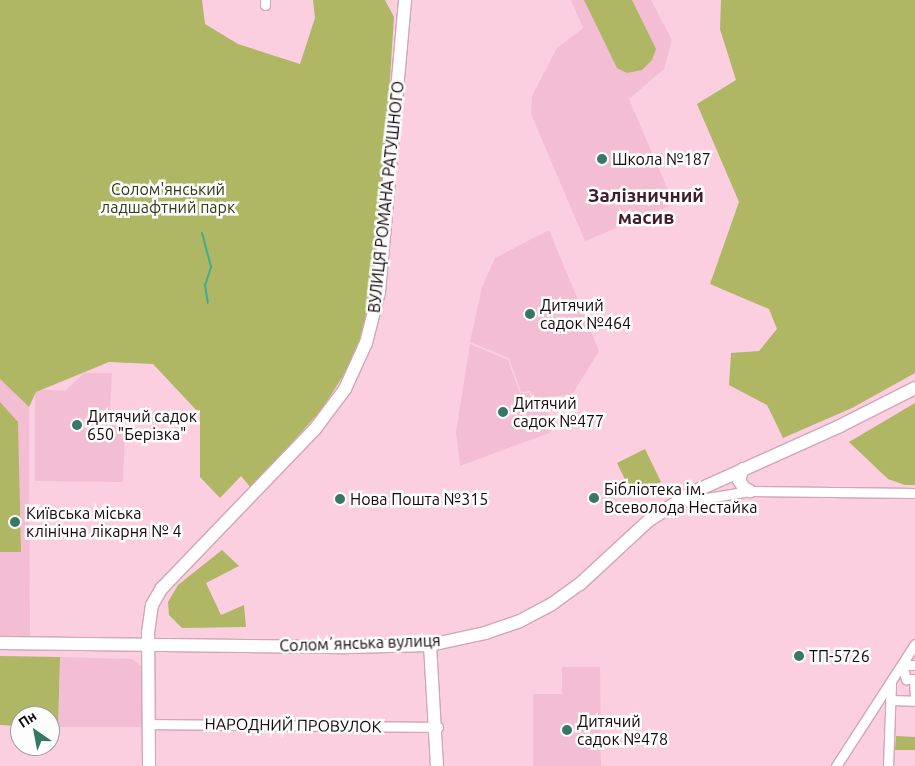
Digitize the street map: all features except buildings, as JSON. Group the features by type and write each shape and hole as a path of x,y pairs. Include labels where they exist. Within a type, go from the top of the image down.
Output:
{"main road":[{"name":"ВУЛИЦЯ РОМАНА РАТУШНОГО","path":"149,766 148,645 152,606 161,588 315,429 345,389 366,343 379,292 405,0"},
{"path":"675,503 743,469 840,426 915,388"},
{"path":"743,469 739,480 744,488 750,491"},
{"name":"Соломʼянська вулиця","path":"0,642 148,645 430,645 510,625 546,608 580,584 648,521 675,503"},
{"path":"430,645 438,727 438,766"}],"street":[{"name":"Соломʼянська вулиця","path":"675,503 750,491 915,493"},
{"path":"836,766 891,684 915,644"},
{"path":"902,665 915,665"},
{"path":"890,700 915,701 914,679 906,679 902,665"},
{"path":"888,766 891,684"},
{"name":"НАРОДНИЙ ПРОВУЛОК","path":"149,724 438,727"}],"shaded area":[{"name":"Школа №187","path":"571,0 651,0 672,40 664,69 629,99 674,204 585,241 531,114 532,96 557,48 583,28"},
{"name":"Дитячий садок №464","path":"549,230 599,351 572,395 545,397 537,404 530,391 521,392 509,358 470,342 482,287 495,258"},
{"name":"Дитячий садок №477","path":"470,344 508,360 520,393 529,393 536,405 556,419 549,433 460,466 456,432"},
{"name":"Дитячий садок 650 \"Берізка\"","path":"84,373 112,373 110,411 125,434 123,482 35,481 35,389 65,391"},
{"name":"Київська міська клінічна лікарня № 4","path":"0,379 29,407 30,636 0,636"},
{"path":"60,657 132,659 142,667 141,727 60,727"},
{"name":"Дитячий садок №478","path":"562,667 600,667 601,766 533,766 533,694 562,694"}],"green space":[{"name":"Солом'янський ладшафтний парк","path":"0,0 202,0 205,24 238,44 300,64 315,18 313,0 385,0 394,17 382,202 366,327 355,357 322,409 251,488 241,476 220,498 200,477 200,414 153,364 109,362 36,392 29,407 0,379"},
{"path":"584,0 632,0 656,49 652,60 642,70 627,73 617,68"},
{"path":"721,0 915,0 915,373 852,408 783,438 767,405 729,385 731,353 759,351 777,329 769,309 710,284 739,202 697,104 736,80 720,29"},
{"path":"0,402 18,422 21,552 0,552"},
{"path":"915,403 915,485 905,485 888,479 849,442"},
{"path":"645,449 661,482 633,496 617,463"},
{"path":"222,550 239,566 206,583 221,615 244,605 246,627 182,628 169,615 168,602 178,585"},
{"path":"0,656 60,657 59,706 10,706 10,726 0,725"},
{"path":"896,736 915,737 915,750 895,750"}],"waterway":[{"path":"202,233 211,267 205,285 208,303"}],"place":[{"name":"Школа №187","path":"602,159"},
{"name":"Дитячий садок №464","path":"530,314"},
{"name":"Дитячий садок №477","path":"503,412"},
{"name":"Дитячий садок 650 \"Берізка\"","path":"77,425"},
{"name":"Бібліотека ім. Всеволода Нестайка","path":"594,498"},
{"name":"Нова Пошта №315","path":"340,499"},
{"name":"Київська міська клінічна лікарня № 4","path":"15,522"},
{"name":"ТП-5726","path":"799,656"},
{"name":"Дитячий садок №478","path":"567,730"}],"district":[{"name":"Залізничний масив","path":"646,207"}]}
